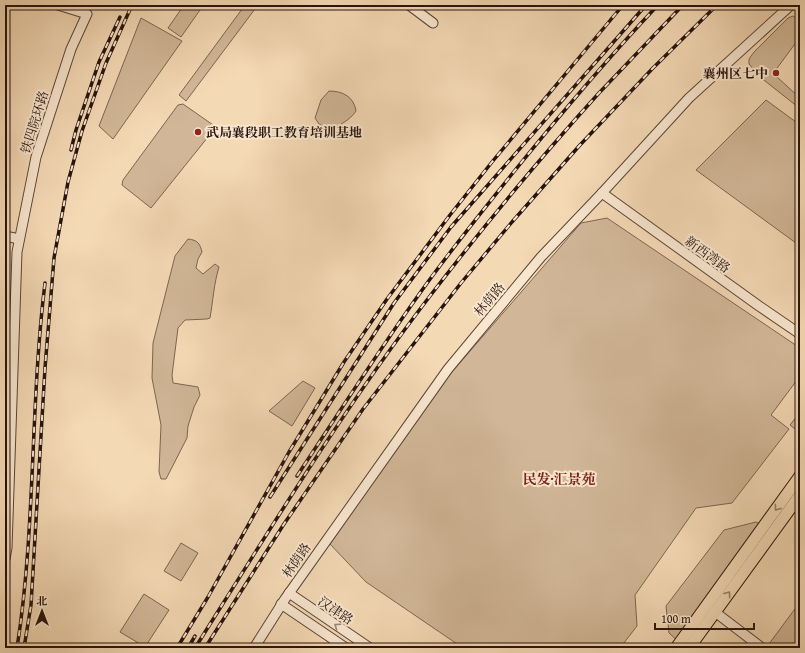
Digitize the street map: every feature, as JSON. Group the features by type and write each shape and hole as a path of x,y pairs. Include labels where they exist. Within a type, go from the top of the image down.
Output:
{"main road":[{"path":"676,648 800,476"},
{"path":"689,648 800,495"}],"street":[{"name":"铁四院环路","path":"5,559 7,548 17,252 36,157 71,49 87,14 58,5"},
{"path":"409,5 433,23"},
{"name":"林荫路","path":"254,648 281,604 448,369 541,257 689,98 791,5"},
{"name":"新西湾路","path":"602,193 800,334"},
{"path":"5,236 19,239"},
{"name":"汉津路","path":"289,593 370,648"},
{"name":"汉津路","path":"281,604 346,648"},
{"path":"715,612 762,648"}],"shaded area":[{"path":"184,5 193,5 200,10 181,37 168,28"},
{"path":"245,5 258,5 186,101 179,95"},
{"path":"793,16 800,21 800,37 775,71 777,77 800,98 800,104 798,107 760,77 749,64 749,59 754,52 788,18"},
{"path":"141,18 182,41 113,139 99,126"},
{"path":"329,91 339,92 347,96 353,102 356,111 348,120 330,130 319,124 315,118 321,100"},
{"path":"766,100 800,125 800,246 696,170"},
{"path":"183,104 216,127 151,208 122,185 123,180 178,105"},
{"path":"607,218 800,348 800,376 771,415 789,429 732,503 696,508 635,595 637,626 620,648 463,648 366,582 330,544 445,380 581,223"},
{"path":"188,239 196,241 202,252 198,259 196,268 203,274 215,264 219,267 210,318 185,320 178,328 172,375 173,383 198,387 200,395 194,407 188,426 187,438 166,479 161,479 159,472 161,425 152,378 153,343 175,256"},
{"path":"303,381 315,388 292,426 269,411"},
{"path":"800,412 800,433 790,425"},
{"path":"756,522 764,526 680,643 669,633 666,606 724,530"},
{"path":"181,543 198,553 181,581 164,571"},
{"path":"144,594 169,610 145,647 120,632"},
{"path":"800,602 800,648 766,648"}],"railway":[{"path":"24,648 31,605 45,368 54,258 68,182 82,131 106,63 132,5"},
{"path":"177,648 208,597 289,452 344,362 387,299 492,162 623,5"},
{"path":"270,497 394,303 451,227 646,5"},
{"path":"297,476 388,338 431,278 565,109 658,5"},
{"path":"195,648 308,469 398,338 470,244 555,142 599,93 683,5"},
{"path":"205,648 284,524 363,409 461,283 512,222 580,145 653,68 717,5"},
{"path":"71,150 76,130 99,62 120,17"},
{"path":"17,648 27,557 40,328 45,283"},
{"path":"188,648 195,636"}],"place":[{"name":"襄州区七中","path":"776,73"},
{"name":"武局襄段职工教育培训基地","path":"198,132"}],"district":[{"name":"民发·汇景苑","path":"559,479"}]}
